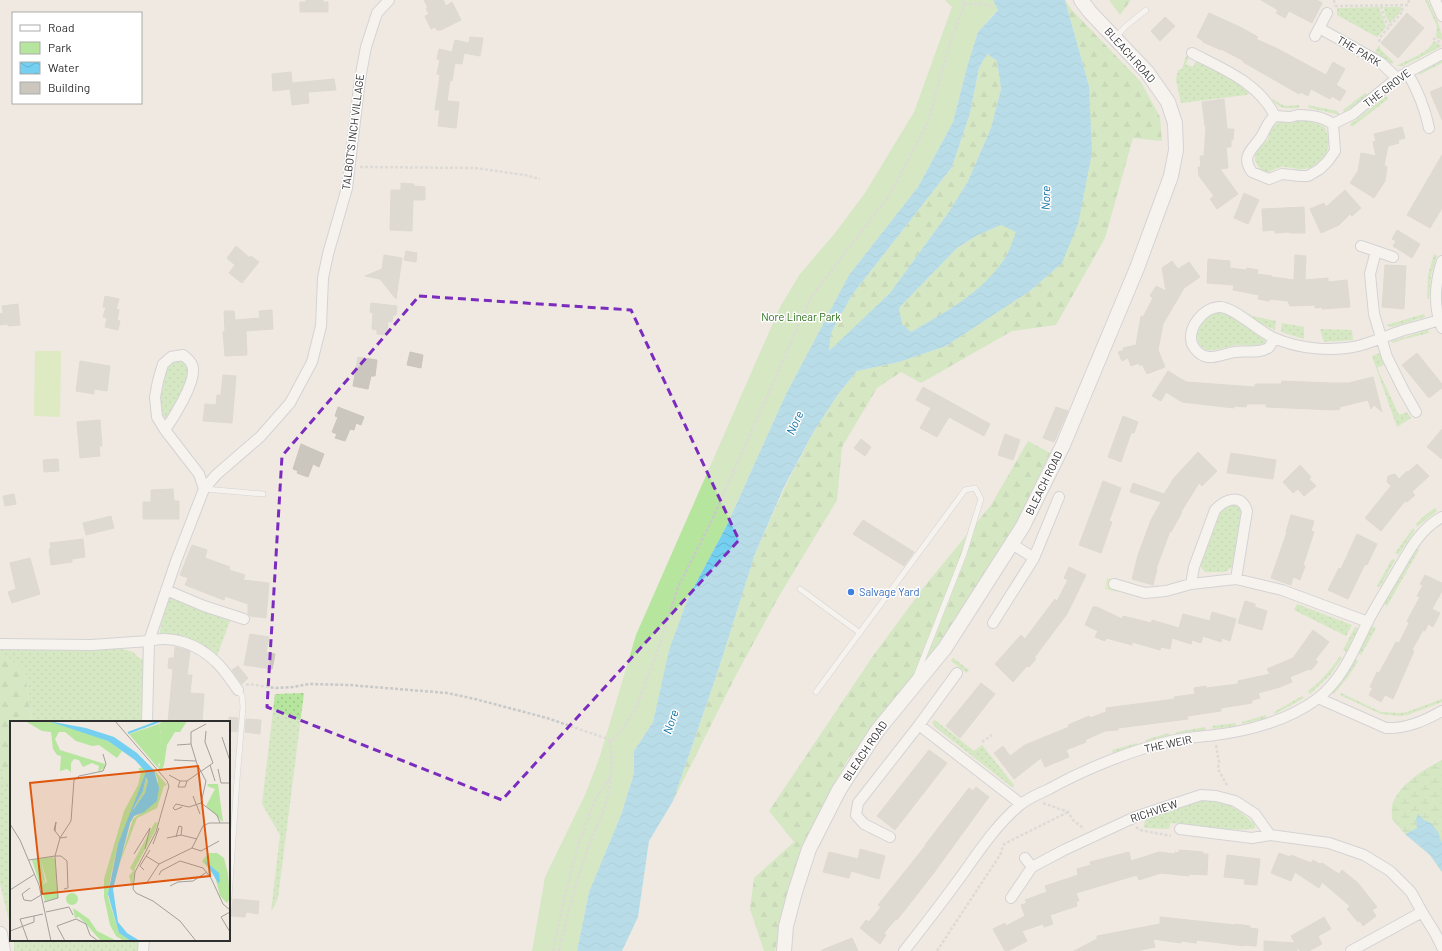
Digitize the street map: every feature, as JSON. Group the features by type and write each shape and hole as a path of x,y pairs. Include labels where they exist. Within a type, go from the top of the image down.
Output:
{"street":[{"name":"TALBOT'S INCH VILLAGE","path":"147,721 149,641 176,561 204,489 216,475 260,437 290,403 312,362 321,326 323,278 348,188 360,79 366,47 377,13 389,0"},
{"name":"BLEACH ROAD","path":"784,951 786,926 795,892 813,843 843,784 877,732 945,648 1023,526 1062,445 1137,268 1171,176 1176,150 1175,123 1168,102 1147,72 1090,12 1081,0"},
{"path":"1435,0 1442,16"},
{"name":"THE PARK","path":"1331,10 1317,32 1380,62 1397,78"},
{"path":"1192,53 1233,74 1247,84 1262,97 1271,108 1275,116"},
{"name":"THE GROVE","path":"1333,124 1353,114 1397,78 1442,54"},
{"path":"1407,72 1418,92 1429,128"},
{"path":"1275,116 1314,116 1333,124 1335,151 1320,169 1308,176 1282,174 1268,179 1252,172 1249,168 1248,156 1250,150 1260,139 1268,123 1275,116"},
{"path":"1361,246 1393,257"},
{"path":"1376,251 1370,274 1374,314 1385,353 1416,412"},
{"path":"1274,338 1270,347 1261,350 1234,352 1209,357 1196,350 1191,336 1202,314 1218,307 1225,307 1232,310 1274,338 1292,344 1332,349 1357,346 1381,338 1440,324 1436,301 1436,282 1442,261"},
{"path":"165,430 178,411 189,385 193,370 190,361 183,355 171,357 163,364 155,397 157,417 165,430 199,474 204,489"},
{"path":"993,623 1034,558 1059,497"},
{"path":"1191,584 1194,567 1215,510 1220,504 1229,500 1239,500 1245,504 1247,511 1236,579"},
{"name":"THE WEIR","path":"904,951 985,843 1007,817 1021,804 1083,772 1141,749 1175,740 1250,729 1292,713 1318,698 1338,677 1352,656 1368,622 1415,540 1432,522 1442,517"},
{"path":"1012,544 1034,558"},
{"path":"1114,584 1145,593 1166,591 1191,584 1236,579 1282,590 1368,622"},
{"path":"166,590 204,606 244,619"},
{"path":"0,644 92,645 172,640 190,644 215,661 238,690"},
{"path":"890,837 864,824 856,815 858,803 919,725 957,673"},
{"path":"1318,698 1386,728 1411,726 1442,711"},
{"path":"919,725 1021,804"},
{"name":"RICHVIEW","path":"1011,898 1032,867 1129,819 1201,795 1216,796 1230,800 1255,814 1270,835"},
{"path":"1180,829 1252,838 1270,835 1329,843 1364,855 1390,871 1411,892 1442,947"},
{"path":"1024,858 1032,867"},
{"path":"1351,951 1422,912"},
{"path":"0,934 3,951"},
{"path":"143,951 144,941"}],"lane":[{"path":"1115,38 1126,26 1146,10"},
{"path":"816,692 965,490 975,488 981,499 964,554 911,690"},
{"path":"204,489 263,494"},
{"path":"800,589 860,633"},
{"path":"230,883 243,706 242,696 238,690"}],"path":[{"path":"1334,0 1331,10 1381,6 1408,6 1409,0"},
{"path":"964,1 969,5 981,1 990,4 994,8"},
{"path":"610,742 622,730 634,710 658,650 678,587 712,520 811,296 889,196 928,122 950,43 964,6 964,1"},
{"path":"1381,6 1385,20 1389,26"},
{"path":"1379,42 1380,36 1404,11 1401,6"},
{"path":"1433,38 1442,43"},
{"path":"350,166 475,168 525,175 540,179"},
{"path":"238,690 249,684 276,688 309,684 349,685 447,693 548,718 608,739 610,742 612,755 611,774 603,812 584,858 568,911 559,951"},
{"path":"982,742 992,734"},
{"path":"1214,735 1219,762 1218,769 1229,790 1230,800"},
{"path":"553,951 562,907 578,846 595,800 611,774"},
{"path":"1040,800 1044,805 1068,812 1078,825 1085,830"},
{"path":"936,951 1000,855 1004,844 1068,812"},
{"path":"1129,819 1140,830 1175,837 1180,829"}],"highlighted area":[{"path":"419,296 631,310 739,540 502,800 267,707 282,456"}],"green space":[{"name":"Nore Linear Park","path":"945,0 993,0 998,9 978,32 967,67 953,122 918,187 849,275 786,394 727,525 688,598 669,651 653,722 634,751 634,773 621,815 589,892 577,951 532,951 545,877 585,795 600,756 636,635 780,307 800,274 835,233 865,193 914,112 952,7"},
{"path":"1065,0 1072,10 1141,82 1160,117 1162,141 1133,138 1105,238 1056,325 1012,331 921,383 901,372 877,388 842,447 837,500 778,598 736,675 673,801 717,674 755,554 785,487 814,431 839,393 857,371 899,362 946,346 1030,291 1062,263 1089,86"},
{"path":"1109,0 1131,0 1120,15"},
{"path":"1425,0 1428,0 1439,24 1442,40 1436,37 1437,26"},
{"path":"1379,7 1386,27 1377,37 1337,15 1337,8"},
{"path":"1383,7 1401,7 1402,10 1390,23"},
{"path":"1434,41 1442,46 1403,66 1396,66 1422,53 1431,46"},
{"path":"1379,45 1381,50 1394,62 1392,64 1375,52"},
{"path":"987,54 997,61 1001,89 991,128 967,183 948,213 890,293 829,352 831,333 852,295 952,167 970,113 979,68"},
{"path":"1186,56 1189,57 1186,64 1193,67 1196,61 1233,80 1250,93 1246,95 1181,103 1176,80 1178,70 1182,69"},
{"path":"1442,59 1442,63 1419,75 1421,70"},
{"path":"1365,93 1367,95 1344,113 1343,110"},
{"path":"1386,96 1388,99 1352,127 1350,124"},
{"path":"1273,99 1286,106 1299,105 1299,108 1279,106 1275,104 1272,100"},
{"path":"1308,105 1337,111 1340,115 1309,108"},
{"path":"1300,120 1324,126 1327,133 1328,147 1319,163 1305,169 1281,167 1267,173 1260,169 1255,161 1255,155 1268,139 1271,129 1278,122 1292,123"},
{"path":"1001,225 1017,231 1008,253 1001,265 982,286 948,311 911,332 901,324 899,308 957,248 976,236"},
{"path":"1434,254 1437,256 1431,275 1429,299 1427,299 1428,275"},
{"path":"1239,307 1252,316 1276,321 1275,330 1261,324"},
{"path":"1218,311 1227,313 1265,339 1265,343 1254,345 1237,345 1210,350 1203,348 1198,342 1197,338 1199,330 1207,315"},
{"path":"1424,314 1425,317 1392,327 1386,325"},
{"path":"1282,323 1304,327 1304,339 1281,332"},
{"path":"1320,329 1352,330 1353,340 1324,342"},
{"path":"1428,330 1429,333 1393,343 1392,341"},
{"path":"35,351 61,351 60,417 34,416"},
{"path":"1380,353 1385,364 1377,368 1399,415 1407,412 1411,418 1397,427 1372,356"},
{"path":"181,360 189,369 189,378 184,391 167,421 160,411 158,394 165,367 171,362"},
{"path":"1028,441 1050,453 1010,537 941,643 848,759 816,818 798,861 781,922 775,951 764,951 750,909 754,878 794,842 769,811 873,656 924,587 991,505"},
{"path":"1235,503 1244,509 1232,567 1225,572 1205,572 1200,566 1220,512 1223,508"},
{"path":"1435,508 1437,511 1417,527 1416,524"},
{"path":"1413,528 1415,530 1398,555 1395,553"},
{"path":"1416,548 1419,550 1387,606 1384,604"},
{"path":"1392,559 1395,560 1380,587 1377,586"},
{"path":"1107,578 1121,581 1118,592 1105,589"},
{"path":"169,597 231,618 217,656 191,640 178,636 159,635"},
{"path":"1297,604 1352,625 1346,636 1294,610"},
{"path":"1372,626 1376,628 1361,655 1358,653"},
{"path":"1355,627 1358,628 1346,652 1343,650"},
{"path":"118,648 133,652 140,659 142,658 144,663 141,721 32,721 25,672 0,651 0,649 87,650"},
{"path":"0,651 25,672 32,721 10,721 10,803 0,757"},
{"path":"1340,656 1342,658 1330,675 1310,694 1308,691 1326,675"},
{"path":"953,658 969,670 967,673 951,661"},
{"path":"1355,659 1358,661 1348,677 1334,694 1331,692"},
{"path":"304,693 278,898 271,912 280,835 262,804 275,694"},
{"path":"1341,693 1381,712 1407,712 1442,699 1442,702 1407,715 1400,716 1381,714 1340,695"},
{"path":"1302,696 1304,698 1275,714 1274,712"},
{"path":"1266,715 1266,718 1242,724 1242,722"},
{"path":"935,720 974,751 982,745 1014,785 1013,788 935,727 932,722"},
{"path":"1235,723 1236,726 1213,729 1212,726"},
{"path":"1205,727 1206,730 1176,734 1176,732"},
{"path":"1169,733 1170,736 1146,742 1145,740"},
{"path":"1137,743 1137,745 1113,753 1112,750"},
{"path":"0,757 10,803 10,925 0,884"},
{"path":"1442,760 1442,872 1430,855 1405,834 1392,819 1392,807 1398,794 1408,782"},
{"path":"1213,800 1225,803 1236,809 1255,824 1255,828 1227,829 1170,823 1169,829 1144,828 1145,818 1202,801"},
{"path":"14,941 140,941 140,951 14,951"}],"water":[{"name":"Nore","path":"993,0 1065,0 1089,86 1092,153 1078,224 1062,263 1030,291 946,346 899,362 857,371 839,393 814,431 784,487 755,554 717,674 673,801 649,841 638,917 622,951 577,951 589,892 621,815 634,773 634,751 653,722 669,650 688,598 727,525 786,394 849,275 918,187 953,122 967,67 978,32 998,10","holes":["987,54 997,61 1001,89 991,128 967,183 948,213 890,293 829,351 831,333 852,295 952,167 970,113 979,68","1001,225 1016,232 1010,249 991,276 959,303 911,332 902,324 899,308 957,248 976,236"]},
{"path":"1418,814 1424,820 1431,823 1438,832 1442,843 1442,872 1430,855 1405,834 1417,828 1416,819"}],"building":[{"path":"306,0 323,0 323,2 328,2 328,12 300,12 300,2 306,2"},
{"path":"424,0 443,0 446,6 452,2 461,20 441,30 437,30 435,27 431,29 425,16 429,14"},
{"path":"1261,0 1317,0 1322,3 1312,23 1289,11 1285,18 1276,13 1278,10"},
{"path":"1209,13 1242,28 1258,37 1256,39 1326,75 1333,62 1345,69 1336,85 1346,91 1340,101 1332,96 1330,99 1311,89 1308,96 1300,92 1299,94 1243,62 1244,61 1221,49 1203,42 1197,37"},
{"path":"1407,13 1424,28 1398,58 1381,43"},
{"path":"1165,17 1175,26 1160,41 1151,31"},
{"path":"470,37 483,38 480,56 464,53 462,64 455,63 452,81 450,80 447,101 459,102 456,128 438,126 440,110 435,110 440,75 437,74 440,60 437,59 439,49 452,52 455,40 469,43"},
{"path":"291,72 292,83 334,79 336,90 308,92 309,103 292,105 290,89 273,91 272,74"},
{"path":"1442,87 1442,120 1430,92"},
{"path":"1224,99 1227,129 1234,129 1231,147 1226,147 1228,168 1220,169 1238,194 1217,209 1210,199 1214,196 1199,176 1198,167 1201,167 1200,156 1204,156 1206,126 1202,102"},
{"path":"1402,127 1405,138 1398,140 1399,143 1388,146 1384,165 1387,167 1385,181 1374,198 1350,183 1358,171 1361,153 1376,156 1373,142 1376,141 1374,134"},
{"path":"1442,155 1442,208 1430,228 1407,215"},
{"path":"401,183 425,187 425,200 413,200 412,231 390,230 391,190 401,190"},
{"path":"1345,190 1361,208 1352,216 1350,214 1339,225 1321,233 1310,209 1324,203 1326,207"},
{"path":"1244,193 1259,200 1248,224 1234,218"},
{"path":"1304,207 1305,233 1275,233 1275,230 1263,231 1262,209"},
{"path":"1397,230 1420,244 1412,258 1393,246 1396,241 1392,239"},
{"path":"236,246 250,258 251,256 259,262 242,283 229,273 235,265 227,258"},
{"path":"406,251 417,253 416,262 404,260"},
{"path":"384,255 402,258 396,299 380,279 365,276 382,269"},
{"path":"1295,255 1306,256 1305,280 1328,278 1328,282 1347,280 1350,307 1322,309 1322,307 1315,308 1315,305 1290,306 1288,301 1270,299 1269,301 1258,299 1259,295 1233,290 1234,285 1207,283 1208,259 1230,261 1230,268 1246,270 1247,268 1258,270 1257,274 1294,280"},
{"path":"1172,261 1178,269 1189,262 1200,277 1184,288 1163,324 1158,350 1165,367 1147,374 1142,364 1140,366 1139,363 1131,366 1128,358 1122,361 1118,352 1124,350 1123,348 1136,345 1141,316 1143,317 1153,298 1150,296 1156,286 1166,291 1162,268"},
{"path":"1385,265 1406,266 1404,309 1382,307"},
{"path":"105,296 119,299 116,309 119,310 117,320 120,321 118,330 105,327 107,318 103,317 106,307 103,307"},
{"path":"371,303 397,306 396,315 393,315 392,322 388,321 387,335 377,334 377,330 372,329 373,313 370,312"},
{"path":"18,304 20,325 0,325 0,314 3,313 2,306"},
{"path":"272,310 273,329 246,331 247,355 225,356 223,332 225,331 224,311 234,311 235,320 260,318 259,311"},
{"path":"410,352 423,355 421,368 407,365"},
{"path":"1417,353 1442,384 1442,388 1429,398 1402,365"},
{"path":"358,357 377,360 375,376 371,376 368,389 353,386"},
{"path":"80,361 110,366 107,391 94,389 94,394 76,391"},
{"path":"1168,371 1186,382 1255,387 1255,384 1281,384 1282,381 1349,383 1373,377 1382,412 1374,405 1371,409 1368,400 1339,407 1340,409 1334,410 1266,407 1266,404 1247,404 1246,407 1234,406 1234,408 1182,402 1166,392 1161,401 1152,396"},
{"path":"223,375 236,376 232,423 203,421 205,404 216,405 217,395 221,395"},
{"path":"923,387 990,424 984,436 949,417 937,437 920,428 931,408 916,400"},
{"path":"338,407 364,417 361,425 356,423 354,430 350,429 345,441 335,438 337,434 332,432 338,417 335,416"},
{"path":"1056,407 1068,411 1054,442 1043,438"},
{"path":"1123,416 1138,422 1134,433 1131,433 1121,462 1108,457"},
{"path":"100,420 102,446 99,446 100,456 80,458 77,422"},
{"path":"1442,429 1442,459 1427,447"},
{"path":"1005,434 1020,440 1013,460 998,455"},
{"path":"861,439 871,447 865,456 854,448"},
{"path":"301,444 324,454 319,467 313,464 308,477 297,473 298,471 293,469"},
{"path":"1198,452 1217,471 1202,486 1199,483 1181,512 1171,532 1170,531 1156,569 1153,585 1132,579 1138,555 1151,520 1161,502 1130,492 1133,483 1164,494 1174,478"},
{"path":"1231,453 1276,460 1273,479 1227,473"},
{"path":"58,459 59,471 44,472 43,460"},
{"path":"1417,464 1429,476 1412,492 1415,495 1407,502 1405,501 1381,531 1365,518 1391,486 1387,482 1388,476 1395,474 1399,479"},
{"path":"1300,465 1311,477 1309,479 1316,486 1304,496 1298,489 1293,493 1283,482"},
{"path":"1103,481 1121,488 1109,521 1112,522 1101,553 1079,545"},
{"path":"173,489 174,501 179,501 179,519 143,519 143,502 151,502 151,490"},
{"path":"14,494 16,504 5,506 3,496"},
{"path":"1291,515 1314,521 1311,531 1314,532 1303,565 1305,566 1300,580 1293,577 1291,585 1271,578 1287,532"},
{"path":"111,516 114,528 86,535 83,523"},
{"path":"863,520 914,552 904,566 853,534"},
{"path":"1357,534 1377,544 1367,565 1365,564 1348,599 1328,590 1339,568 1341,569"},
{"path":"83,539 85,557 72,559 72,562 51,565 49,549 51,549 50,543"},
{"path":"192,545 207,550 205,558 230,567 229,570 245,575 243,580 269,583 266,618 250,616 248,614 248,604 225,596 224,600 185,585 188,578 180,575"},
{"path":"30,558 40,594 12,603 8,592 16,589 10,563"},
{"path":"1069,567 1086,575 1067,614 1034,658 1036,659 1029,667 1027,666 1013,682 995,664 1021,635 1025,639 1055,599 1057,601 1068,580 1064,578"},
{"path":"1425,575 1442,583 1442,591 1432,609 1440,613 1433,627 1428,624 1425,631 1423,630 1412,650 1414,651 1393,699 1385,695 1381,702 1369,695 1373,688 1370,687 1377,672 1379,673 1396,642 1399,643 1409,623 1407,621 1420,597 1417,596 1423,585 1420,584"},
{"path":"1245,601 1255,604 1255,607 1267,611 1262,630 1238,623"},
{"path":"1093,607 1097,607 1122,619 1123,616 1151,623 1152,620 1179,628 1183,614 1210,621 1212,612 1236,619 1230,641 1222,638 1221,642 1203,636 1201,643 1192,640 1191,644 1172,638 1170,649 1161,647 1160,650 1132,642 1132,645 1106,638 1105,641 1095,637 1098,631 1085,625"},
{"path":"1313,630 1329,642 1315,660 1318,662 1311,670 1309,669 1290,677 1292,682 1258,693 1260,698 1252,700 1252,703 1221,708 1221,711 1187,716 1188,719 1105,731 1085,740 1086,742 1066,750 1069,757 1045,767 1041,758 1014,779 994,753 1003,746 1010,756 1025,745 1069,727 1068,725 1089,716 1090,718 1106,712 1106,708 1175,699 1174,697 1195,694 1194,688 1238,684 1238,681 1270,674 1267,669 1293,658"},
{"path":"250,634 269,637 266,652 275,654 272,669 244,665"},
{"path":"175,647 190,651 187,675 192,675 190,693 204,694 202,721 168,721 173,669 168,668 169,658 174,658"},
{"path":"238,666 248,678 242,684 232,670"},
{"path":"981,683 995,694 960,738 946,726"},
{"path":"229,717 238,718 237,732 230,731"},
{"path":"246,719 261,720 260,734 245,732"},
{"path":"929,750 947,763 895,830 877,816"},
{"path":"976,787 989,797 933,874 897,920 896,919 884,933 886,935 880,944 860,928 866,920 869,922 881,907 878,905 969,788 973,791"},
{"path":"860,849 885,856 879,879 851,871 849,878 823,872 829,852 858,859"},
{"path":"1179,850 1203,852 1203,854 1208,854 1207,875 1189,874 1189,876 1161,873 1139,880 1137,875 1076,893 1079,901 1076,901 1077,906 1050,915 1053,924 1044,927 1043,924 1022,931 1027,941 1008,951 1005,951 993,929 1005,923 1006,926 1025,916 1021,905 1027,903 1025,900 1047,892 1045,886 1078,875 1077,869 1091,865 1090,862 1129,852 1131,861 1159,852 1175,854 1175,852 1179,853"},
{"path":"1279,853 1290,857 1291,855 1311,863 1313,860 1320,864 1322,863 1339,874 1342,870 1358,883 1377,907 1372,910 1376,916 1363,926 1360,921 1358,922 1347,909 1350,906 1322,882 1319,888 1295,872 1291,881 1271,873"},
{"path":"1227,855 1260,859 1257,885 1244,884 1245,879 1224,877"},
{"path":"233,899 259,901 258,914 246,912 245,917 231,916"},
{"path":"1160,917 1250,926 1250,928 1258,929 1256,946 1244,946 1197,940 1196,943 1181,941 1181,943 1153,939 1155,947 1136,951 1074,951 1097,939 1097,936 1160,924"},
{"path":"1324,917 1331,929 1318,936 1322,944 1309,951 1300,951 1297,946 1297,951 1264,951 1264,941 1295,943 1291,936"},
{"path":"852,938 858,951 822,951 822,950"}],"place":[{"name":"Salvage Yard","path":"851,592"}]}
